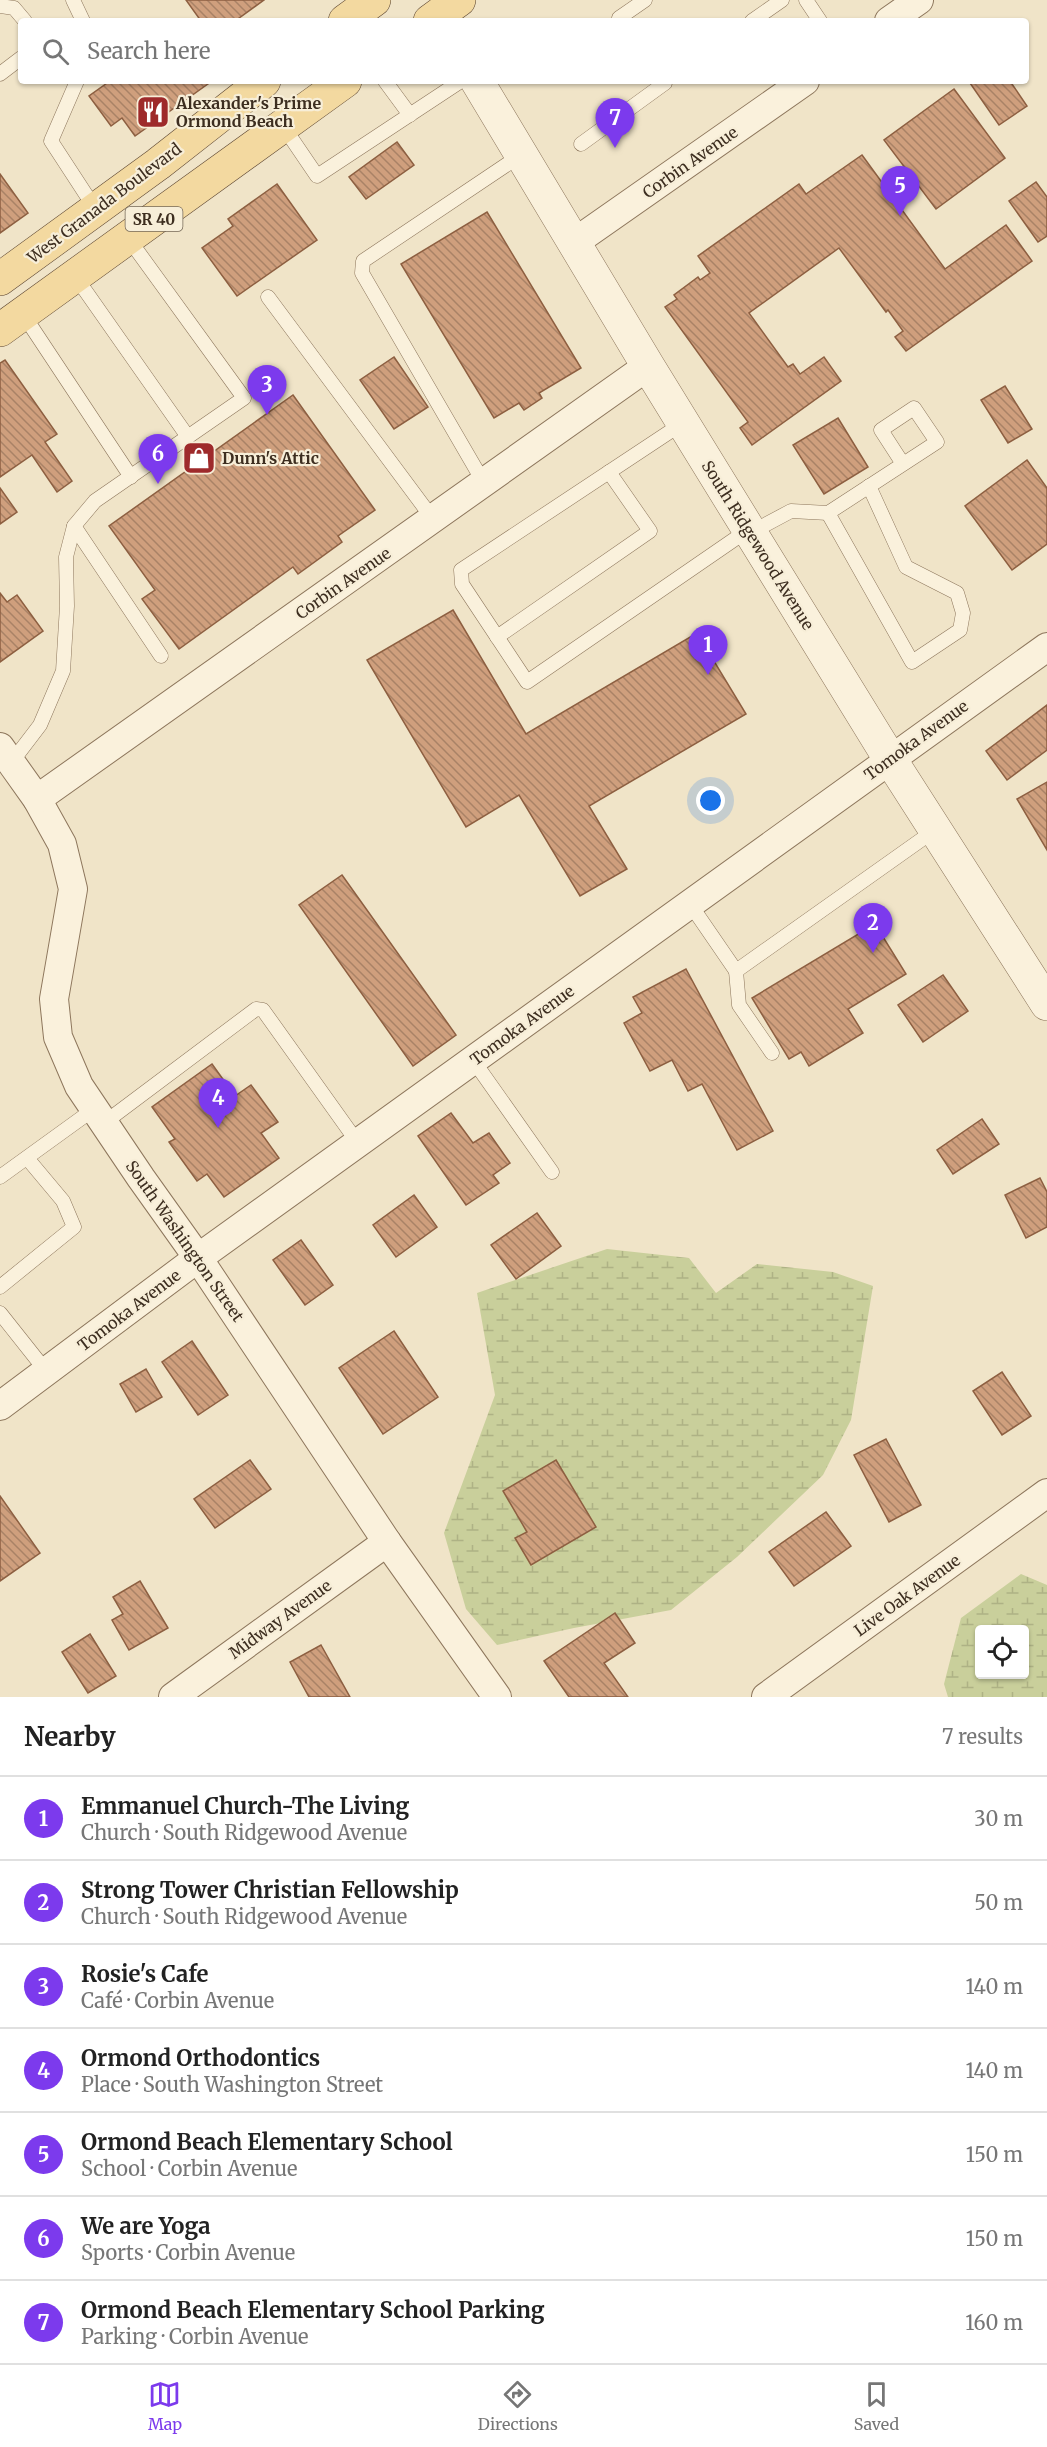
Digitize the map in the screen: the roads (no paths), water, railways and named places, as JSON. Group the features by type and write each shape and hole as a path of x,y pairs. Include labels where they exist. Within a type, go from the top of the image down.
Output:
{"main road":[{"path":"349,18 374,0"},
{"name":"West Granada Boulevard","path":"0,279 96,210 260,84"},
{"name":"SR 40","path":"11,322 341,84"}],"street":[{"path":"894,18 919,0"},
{"name":"South Ridgewood Avenue","path":"479,84 523,154 648,366 890,759 1047,1004"},
{"name":"Corbin Avenue","path":"575,242 801,84"},
{"name":"Corbin Avenue","path":"37,800 648,366"},
{"name":"Tomoka Avenue","path":"0,1406 198,1258 1047,647"},
{"name":"South Washington Street","path":"6,755 37,800 62,844 73,889 54,999 58,1037 79,1086 198,1258 387,1542 497,1697"},
{"name":"Live Oak Avenue","path":"766,1697 1047,1493"},
{"name":"Midway Avenue","path":"173,1697 387,1542"}],"lane":[{"path":"73,0 82,18"},
{"path":"619,18 645,0"},
{"path":"756,18 782,0"},
{"path":"806,0 818,18"},
{"path":"0,6 14,8 23,18"},
{"path":"0,74 18,60"},
{"path":"76,84 51,141 96,210"},
{"path":"387,84 410,116"},
{"path":"283,126 317,176 457,84"},
{"path":"581,144 663,84"},
{"path":"484,483 362,273 363,261 523,154"},
{"path":"6,755 40,725 63,671 66,557 74,526 95,501 244,398 128,238"},
{"path":"75,276 188,436"},
{"path":"268,297 433,519"},
{"path":"11,322 131,477"},
{"path":"683,423 461,570 462,584 527,682 750,532 791,512 828,513 903,464"},
{"path":"497,637 650,531 609,472"},
{"path":"828,513 912,662 960,630 963,613 957,593 906,567 869,486"},
{"path":"74,526 161,656"},
{"path":"736,971 935,830"},
{"path":"690,904 736,971 739,1005 772,1053"},
{"path":"0,1178 27,1158 99,1116 256,1009 263,1010 358,1143"},
{"path":"473,1060 552,1172"},
{"path":"0,1287 74,1227 63,1201 27,1158"},
{"path":"0,1313 46,1371"}],"place":[{"name":"Alexander's Prime Ormond Beach","path":"153,112"},
{"name":"Ormond Beach Elementary School Parking","path":"615,148"},
{"name":"Ormond Beach Elementary School","path":"900,216"},
{"name":"Rosie's Cafe","path":"267,415"},
{"name":"Dunn's Attic","path":"199,458"},
{"name":"We are Yoga","path":"158,484"},
{"name":"Emmanuel Church-The Living","path":"708,675"},
{"name":"Strong Tower Christian Fellowship","path":"873,953"},
{"name":"Ormond Orthodontics","path":"218,1128"}]}
